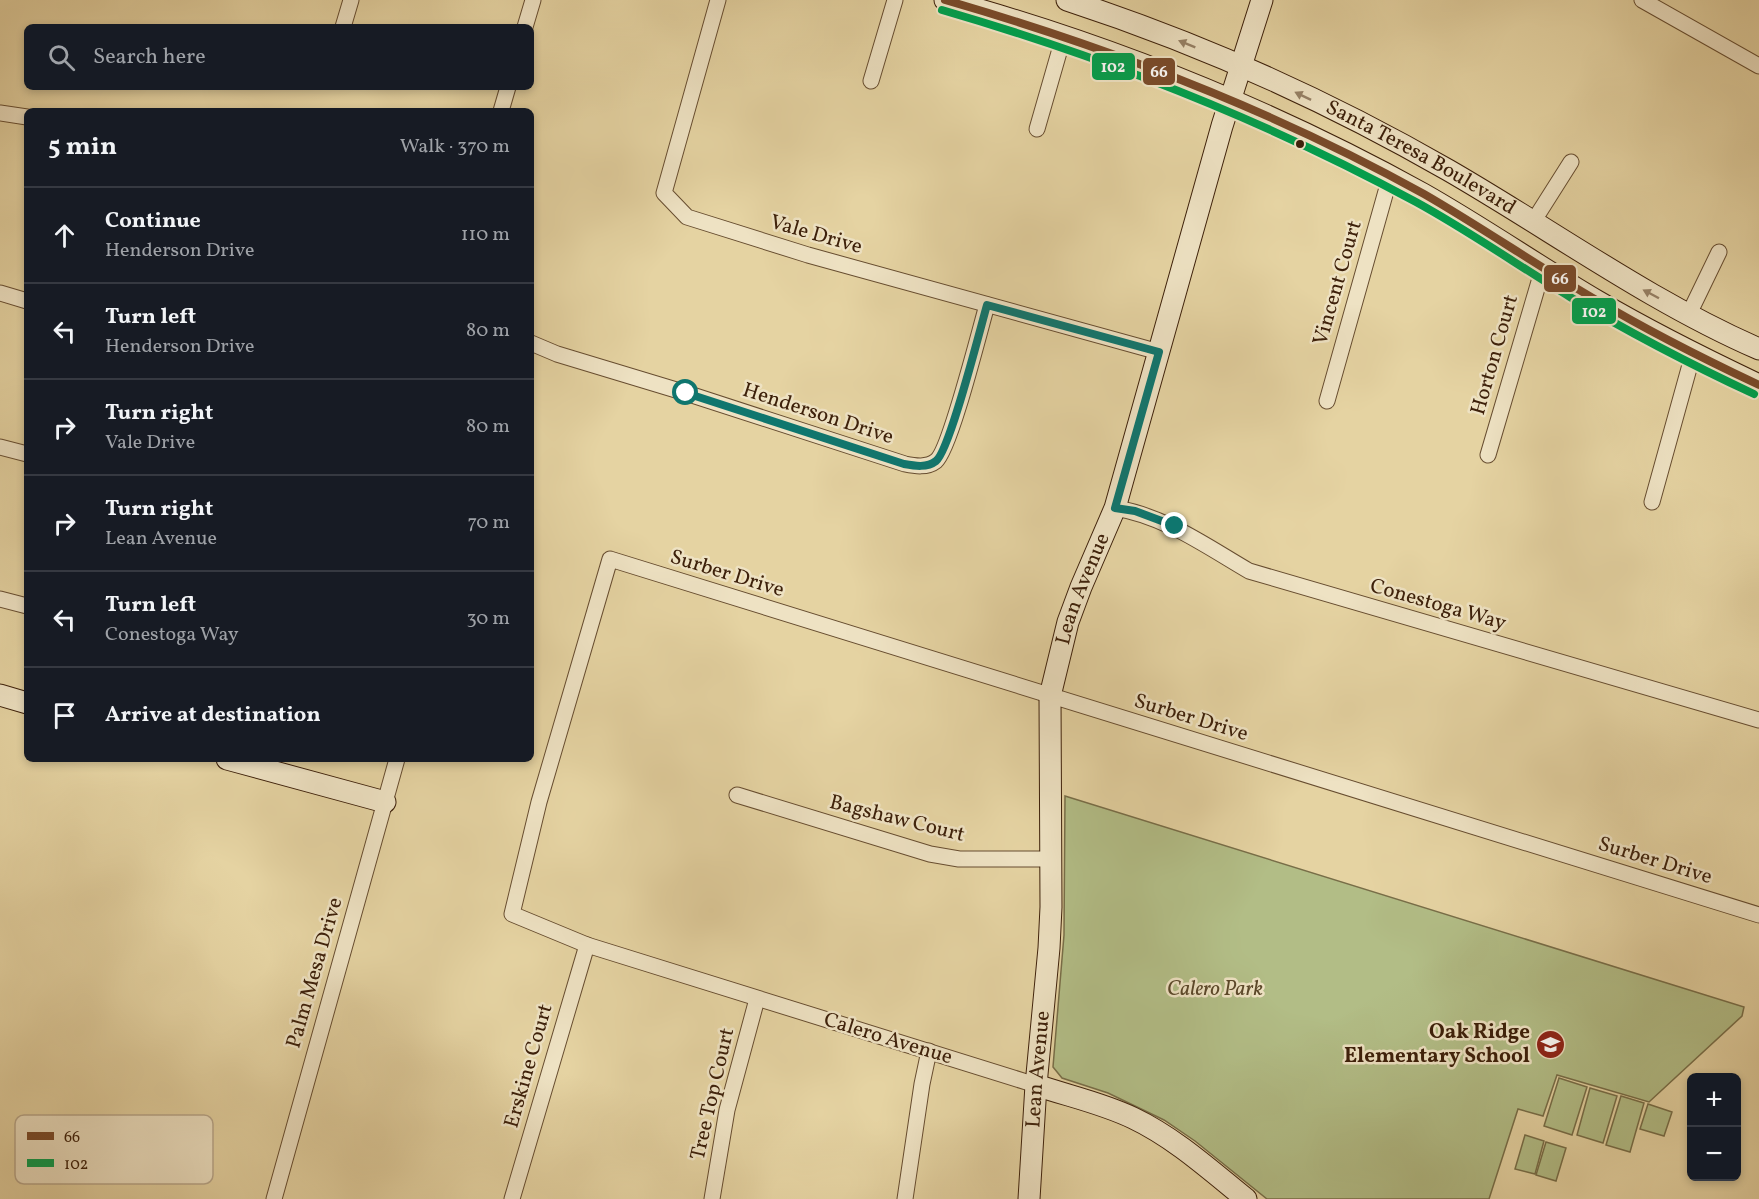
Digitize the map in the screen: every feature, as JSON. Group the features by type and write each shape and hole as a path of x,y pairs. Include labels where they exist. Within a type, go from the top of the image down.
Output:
{"main road":[{"name":"Santa Teresa Boulevard","path":"945,0 1064,35 1161,70 1298,130 1458,214 1607,307 1694,354 1759,385"},
{"name":"Lean Avenue","path":"1029,1199 1051,907 1050,696 1068,622 1115,508 1230,99 1262,0"},
{"name":"Santa Teresa Boulevard","path":"1077,2 1241,66 1393,140 1482,190 1635,285 1759,349"},
{"path":"0,695 24,702"},
{"path":"238,762 384,802"},
{"name":"Calero Avenue","path":"1036,1085 1093,1102 1133,1118 1187,1151 1246,1199"}],"street":[{"path":"344,24 351,0"},
{"path":"526,24 533,0"},
{"name":"Vale Drive","path":"718,0 664,193 687,217 808,255 1159,352"},
{"path":"871,81 895,0"},
{"path":"1642,0 1759,66"},
{"path":"1037,129 1064,35"},
{"path":"502,108 507,90"},
{"path":"0,113 24,117"},
{"path":"1533,222 1570,162"},
{"name":"Vincent Court","path":"1327,401 1390,177"},
{"path":"1689,314 1719,252"},
{"name":"Horton Court","path":"1488,454 1543,268"},
{"path":"0,293 24,300"},
{"name":"Henderson Drive","path":"534,344 557,354 686,393 904,464 927,465 937,460 949,437 987,305"},
{"path":"1652,501 1694,354"},
{"path":"0,447 24,453"},
{"name":"Conestoga Way","path":"1115,508 1135,511 1175,526 1249,572 1759,720"},
{"name":"Surber Drive","path":"512,915 543,790 610,560 1759,915"},
{"path":"0,599 24,605"},
{"name":"Palm Mesa Drive","path":"274,1199 396,762"},
{"name":"Bagshaw Court","path":"737,795 930,854 968,859 1050,859"},
{"name":"Calero Avenue","path":"512,915 587,945 1036,1085"},
{"name":"Erskine Court","path":"512,1199 587,945"},
{"name":"Tree Top Court","path":"712,1199 727,1110 758,999"},
{"path":"905,1199 929,1051"}],"green space":[{"name":"Calero Park","path":"1065,796 1744,1007 1742,1016 1649,1102 1557,1075 1543,1116 1518,1109 1489,1199 1267,1199 1195,1141 1164,1120 1108,1093 1062,1078 1053,1067 1064,935"},
{"path":"1559,1078 1587,1087 1572,1135 1544,1126"},
{"path":"1590,1088 1617,1096 1603,1143 1577,1135"},
{"path":"1621,1096 1644,1103 1630,1152 1606,1145"},
{"path":"1648,1104 1672,1112 1664,1136 1640,1129"},
{"path":"1525,1135 1544,1141 1535,1174 1515,1169"},
{"path":"1546,1142 1566,1148 1556,1181 1536,1175"}],"transit line":[{"name":"66","path":"945,0 1130,60 1250,108 1309,135 1424,194 1637,324 1759,385"},
{"name":"102","path":"942,10 1125,70 1301,144 1436,213 1615,323 1754,394"}],"place":[{"name":"Oak Ridge Elementary School","path":"1551,1044"}],"route":[{"path":"686,393 904,464 927,465 937,460 949,437 987,305 1159,352 1115,508 1135,511 1175,526"}]}
